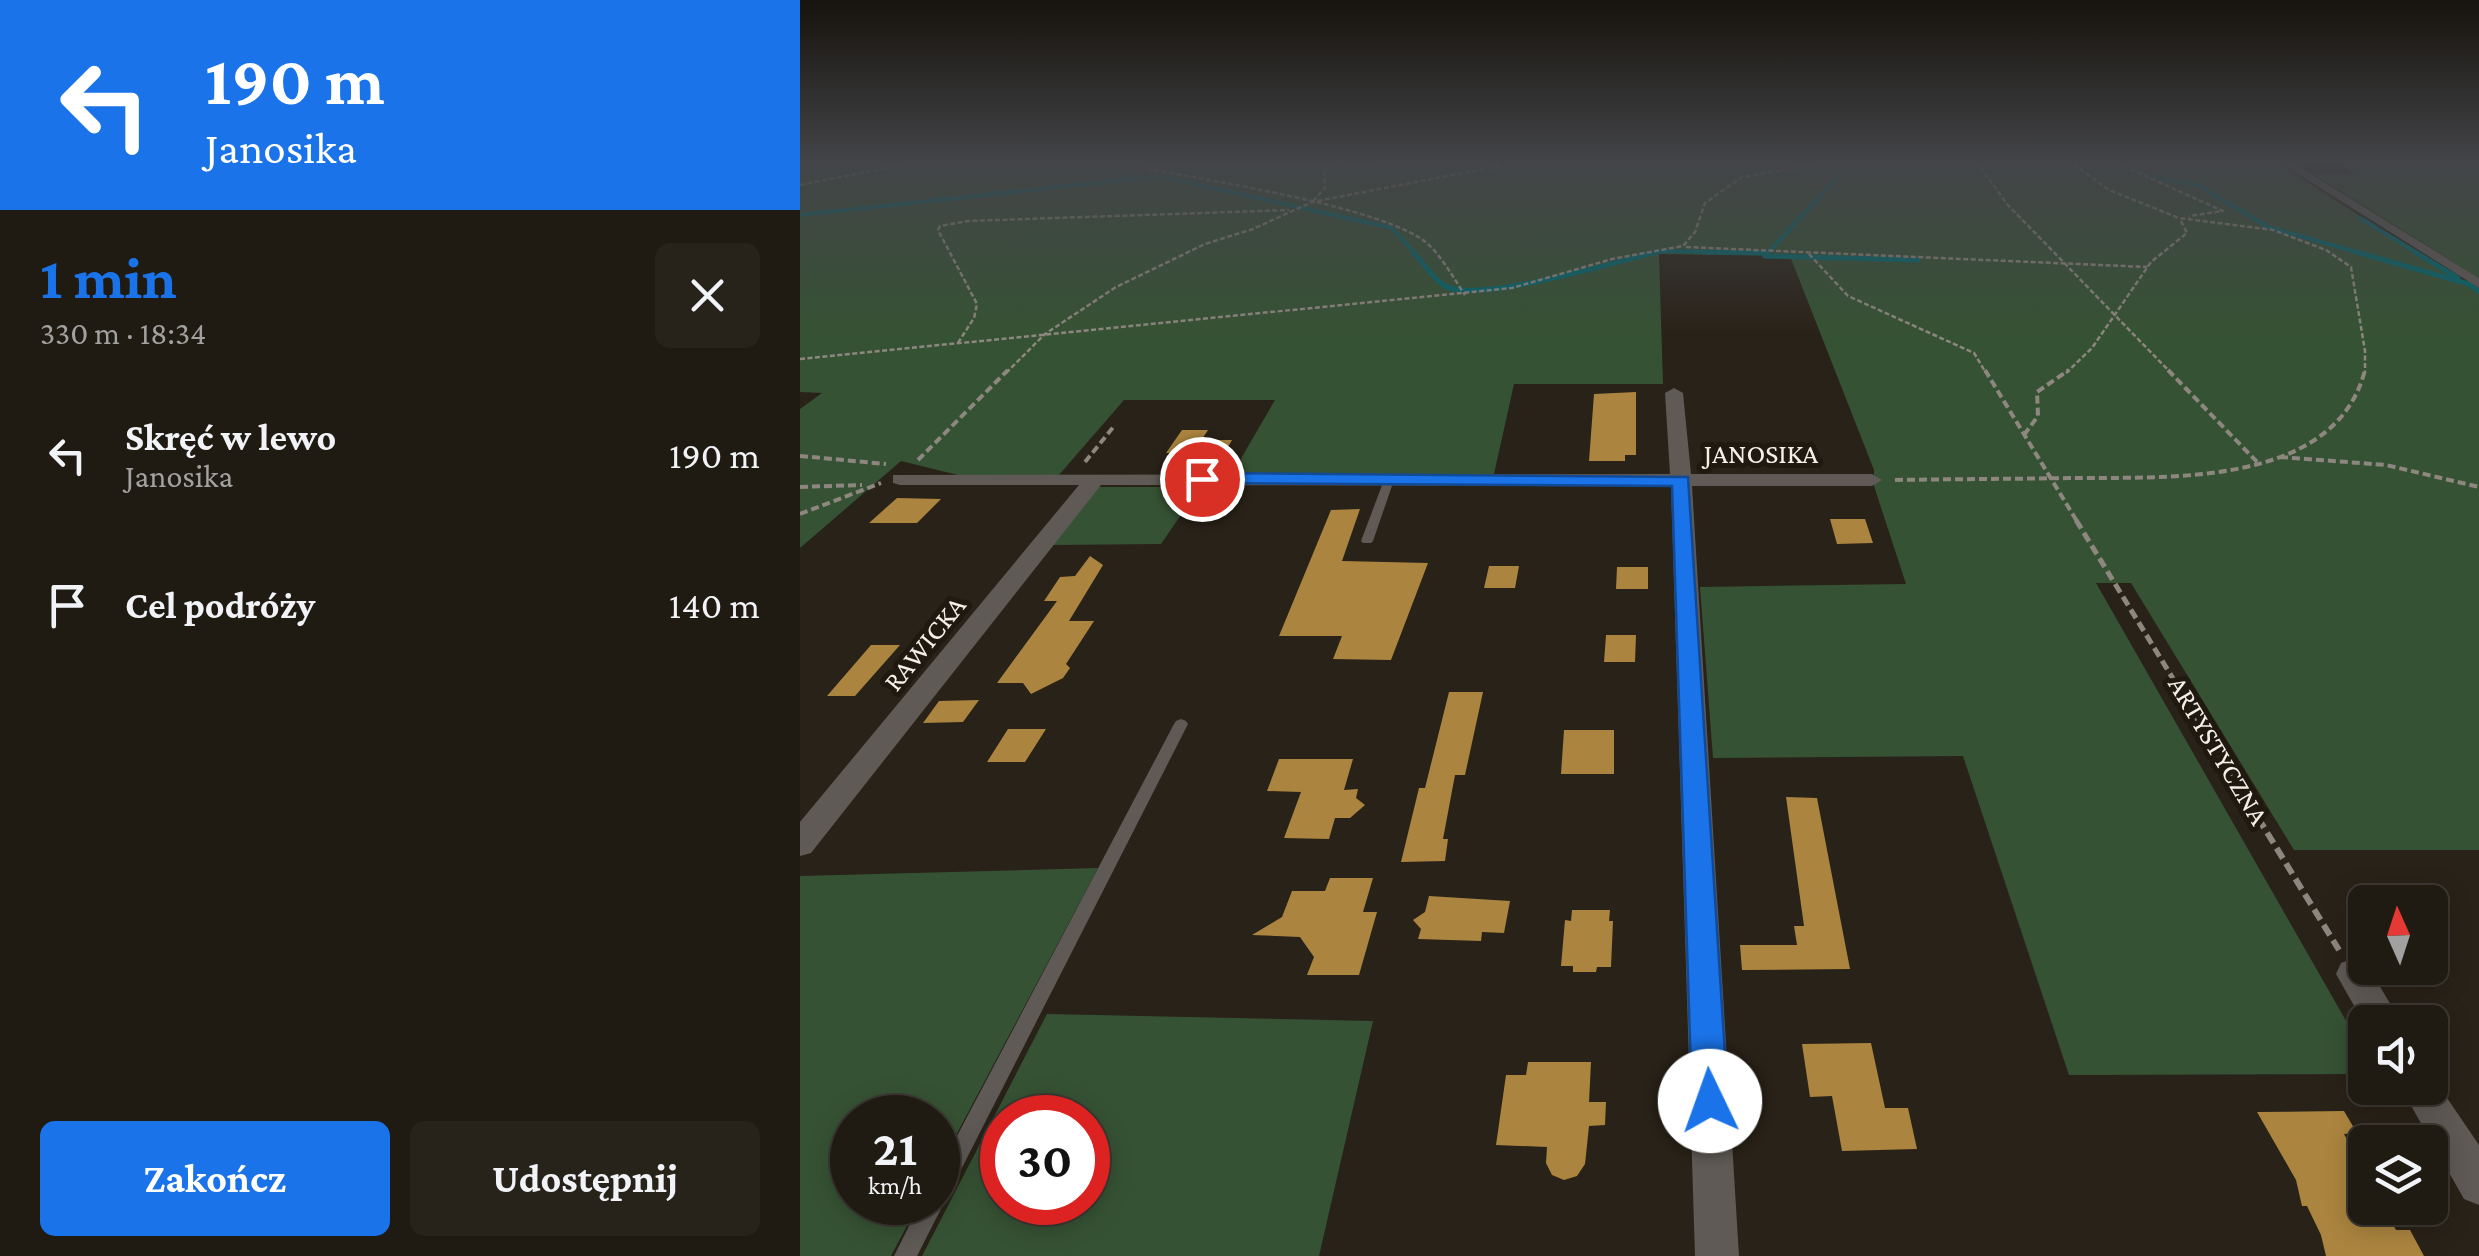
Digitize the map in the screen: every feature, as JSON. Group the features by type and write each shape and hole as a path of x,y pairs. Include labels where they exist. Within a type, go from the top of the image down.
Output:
{"street":[{"path":"2376,219 2479,284"},
{"path":"1674,393 1718,1256"},
{"name":"JANOSIKA","path":"904,475 1082,480 1872,480"},
{"name":"RAWICKA","path":"800,844 1082,480"},
{"path":"2431,1105 2479,1184"}],"lane":[{"path":"1367,541 1390,480"},
{"path":"960,1151 1181,724"},
{"path":"905,1256 921,1225"}],"path":[{"path":"958,342 974,318 976,304 938,230 940,226 968,220 1013,219"},
{"path":"800,514 868,485 904,475 1045,334 1116,288 1205,244 1273,219"},
{"path":"1365,219 1418,235 1466,295"},
{"path":"1683,246 1692,240 1700,219"},
{"path":"2022,219 2259,464"},
{"path":"2024,435 2038,416 2037,392 2083,361 2116,319 2146,267 2188,232 2179,219"},
{"path":"1872,480 2196,477 2280,457 2337,421 2366,373 2351,267 2326,250 2273,230 2184,219"},
{"path":"800,360 1466,295 1512,288 1612,258 1683,246 2146,267"},
{"name":"ARTYSTYCZNA","path":"1810,254 1832,284 1848,296 1974,354 2142,622 2348,964"},
{"path":"1082,480 1116,425"},
{"path":"800,456 894,464 904,475"},
{"path":"2280,457 2386,465 2479,486"},
{"path":"800,487 868,485"}],"green space":[{"path":"800,219 2364,219 2479,293 2479,850 2294,850 2131,583 2096,583 2348,1024 2348,1074 2069,1075 1963,756 1713,758 1700,587 1906,584 1874,486 1874,470 1790,256 1659,254 1663,384 1514,384 1494,474 1232,474 1275,400 1124,400 1058,476 962,476 901,461 800,548 800,409 822,393 800,392"},
{"path":"2384,219 2479,219 2479,278"},
{"path":"1098,487 1200,487 1161,544 1052,545"},
{"path":"1098,868 960,1128 960,1095 830,1095 830,1225 907,1225 891,1256 800,1256 800,876"},
{"path":"1047,1014 1373,1021 1319,1256 922,1256 938,1225 960,1225 960,1182 980,1144 980,1225 1110,1225 1110,1095 1005,1095"}],"building":[{"path":"1636,392 1636,455 1625,455 1625,461 1589,461 1594,394"},
{"path":"1182,430 1208,430 1193,453 1166,453"},
{"path":"1205,440 1232,440 1220,461 1192,461"},
{"path":"897,498 941,499 917,523 869,523"},
{"path":"1360,509 1342,561 1428,563 1391,660 1333,659 1342,636 1279,636 1331,510"},
{"path":"1830,519 1865,519 1873,543 1837,544"},
{"path":"1090,556 1103,565 1069,621 1094,621 1066,664 1070,668 1063,678 1031,694 1023,683 997,683 1057,601 1044,601 1060,577 1075,576"},
{"path":"1489,566 1519,566 1515,588 1484,588"},
{"path":"1617,567 1648,567 1648,589 1616,589"},
{"path":"1606,635 1636,635 1635,662 1604,662"},
{"path":"871,645 900,645 855,696 827,696"},
{"path":"1449,692 1483,692 1465,775 1455,775 1443,839 1448,839 1445,861 1401,862 1419,788 1425,788"},
{"path":"979,700 963,722 923,723 939,701"},
{"path":"1008,729 1046,729 1025,762 987,762"},
{"path":"1564,730 1614,730 1614,774 1561,774"},
{"path":"1279,759 1353,759 1344,790 1358,789 1356,798 1365,805 1350,818 1335,818 1329,839 1284,838 1301,792 1267,791"},
{"path":"1786,797 1817,798 1850,969 1742,970 1740,945 1797,945 1794,926 1804,926"},
{"path":"1330,878 1373,878 1363,912 1377,912 1359,975 1307,975 1314,957 1300,937 1252,935 1282,917 1292,891 1325,891"},
{"path":"1429,896 1510,901 1504,933 1482,932 1481,941 1418,939 1421,929 1413,920 1425,912"},
{"path":"1572,910 1610,910 1611,967 1597,967 1596,972 1573,972 1573,966 1561,966 1565,920 1571,921"},
{"path":"1871,1043 1885,1108 1908,1108 1917,1149 1842,1151 1832,1096 1810,1097 1802,1044"},
{"path":"1528,1062 1591,1062 1589,1102 1606,1102 1605,1125 1589,1126 1585,1164 1577,1176 1564,1180 1552,1175 1546,1163 1547,1147 1496,1145 1506,1075 1526,1075"},
{"path":"2344,1111 2352,1125 2348,1125 2348,1134 2344,1134 2348,1141 2348,1225 2393,1225 2396,1230 2410,1230 2424,1256 2326,1256 2321,1235 2307,1206 2302,1206 2296,1180 2257,1112"}],"waterway":[{"path":"1350,219 1392,228 1416,254"},
{"path":"1767,254 1800,219"},
{"path":"2254,219 2268,227 2364,254"},
{"path":"2361,219 2419,254"},
{"path":"1413,252 1441,283 1462,290 1516,286 1658,252"},
{"path":"1647,254 1766,253 1704,252"},
{"path":"2356,252 2469,284 2479,291"},
{"path":"2415,252 2458,278"},
{"path":"1767,254 1918,260"}],"route":[{"path":"1202,479 1681,481 1710,1101"}]}
